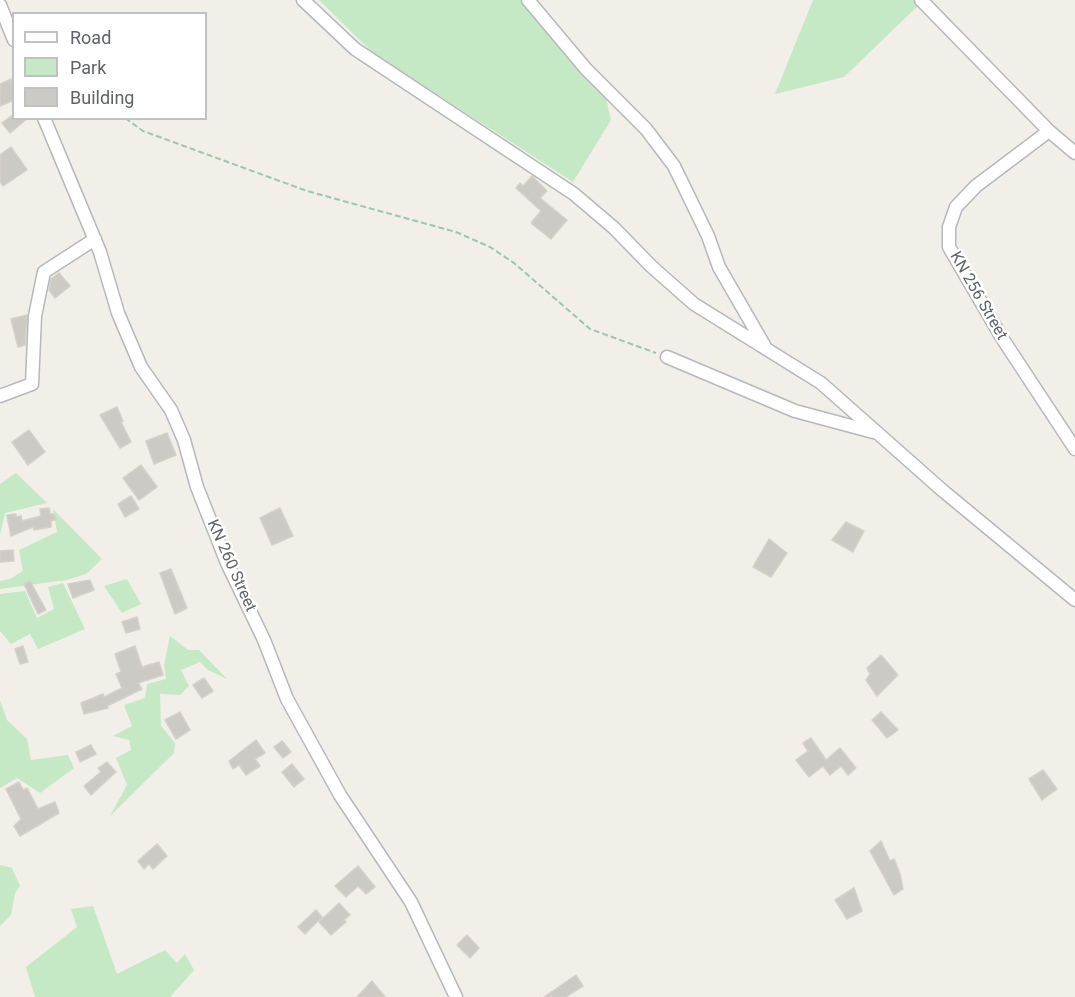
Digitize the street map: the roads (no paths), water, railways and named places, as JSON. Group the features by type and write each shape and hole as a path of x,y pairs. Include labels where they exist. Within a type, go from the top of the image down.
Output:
{"street":[{"path":"303,0 330,27 372,61 574,194 614,228 651,267 694,304 821,383 942,490 1075,600"},
{"path":"528,0 586,69 646,129 674,166 708,236 719,267 766,348"},
{"path":"921,0 1049,131 1075,153"},
{"path":"0,5 12,35"},
{"name":"KN 260 Street","path":"45,120 94,239 118,313 141,366 171,410 180,430 196,487 227,563 264,640 287,699 340,795 411,902 456,997"},
{"name":"KN 256 Street","path":"1049,131 976,186 956,207 949,227 949,247 1002,338 1075,449"},
{"path":"0,396 32,384 34,316 44,272 94,239"},
{"path":"667,357 795,411 881,435"}]}
